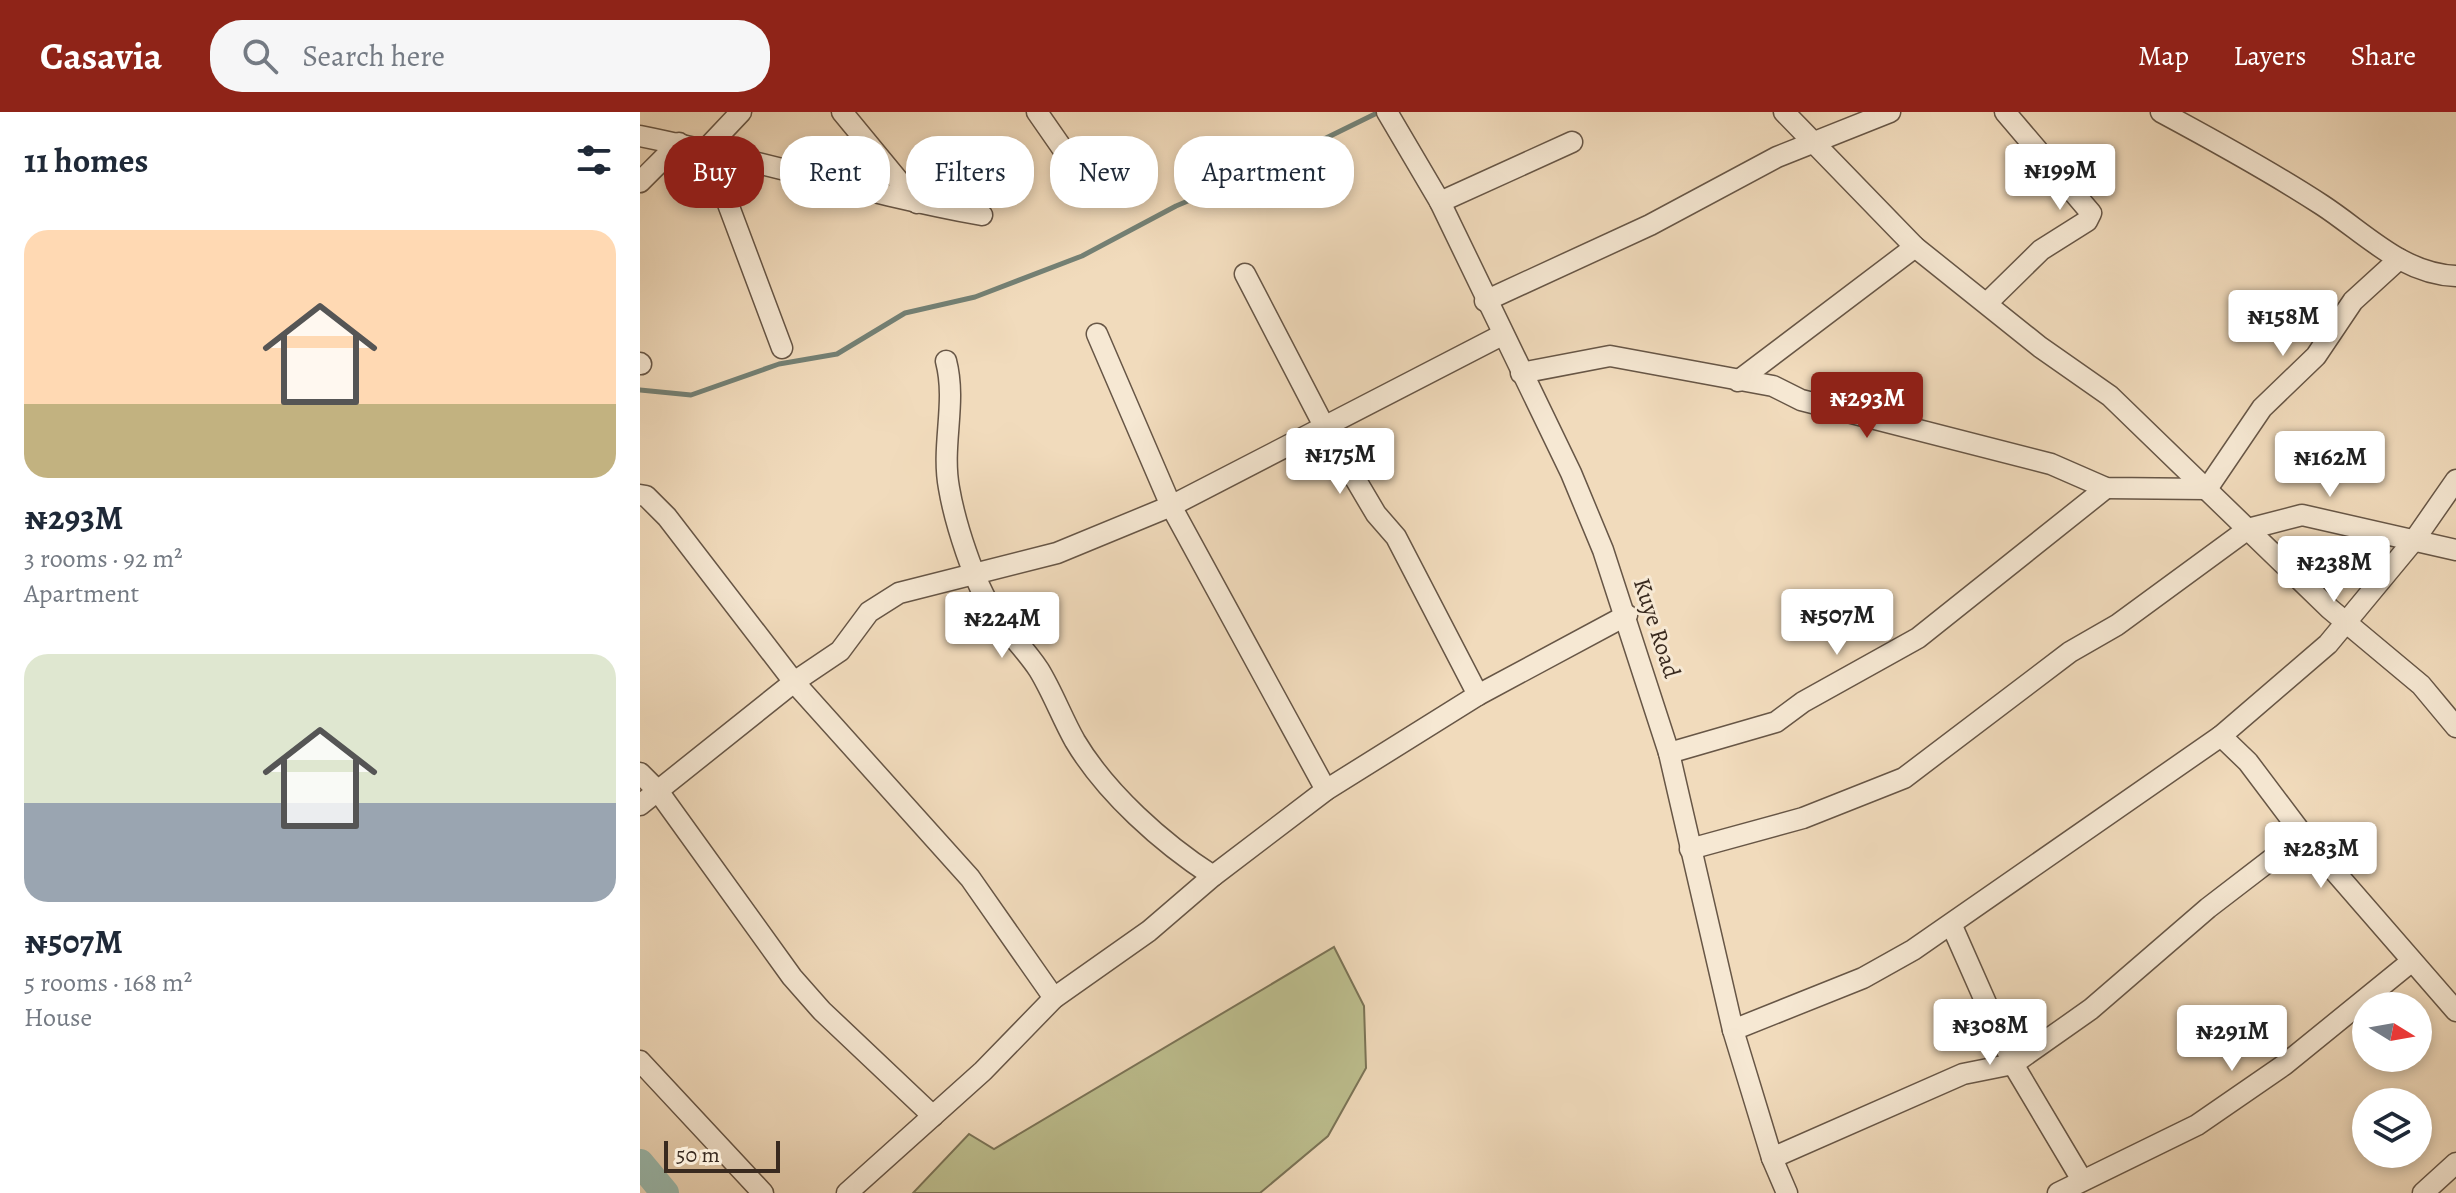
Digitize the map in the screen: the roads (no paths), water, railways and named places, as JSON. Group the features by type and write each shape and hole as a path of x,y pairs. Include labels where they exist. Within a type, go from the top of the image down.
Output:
{"street":[{"path":"718,136 741,112"},
{"path":"842,112 906,190"},
{"path":"1037,112 1054,136"},
{"name":"Kuye Road","path":"1387,112 1440,202 1485,301 1585,503 1627,615 1669,753 1733,1030 1772,1158 1787,1193"},
{"path":"1784,112 1915,247 1988,302 2040,347 2110,396 2330,609 2421,685 2456,727"},
{"path":"1485,301 1650,225 1777,157 1814,145 1890,112"},
{"path":"1988,302 2041,250 2087,221 2091,213 2005,112"},
{"path":"2161,112 2321,205 2399,259 2430,275 2456,276"},
{"path":"640,136 664,140"},
{"path":"1440,202 1572,142"},
{"path":"640,182 664,158"},
{"path":"764,165 906,200"},
{"path":"730,208 782,348"},
{"path":"944,208 982,215"},
{"path":"1738,381 1915,247"},
{"path":"2207,489 2262,408 2316,356 2353,301 2399,259"},
{"path":"1245,274 1324,426 1376,514 1396,537 1478,695"},
{"path":"1097,334 1171,506 1326,790"},
{"path":"640,805 794,682 840,651 869,612 899,593 1057,553 1171,506 1502,335"},
{"path":"1521,373 1610,356 1773,386 1801,400 2051,464 2106,488 2207,489"},
{"path":"946,361 951,395 946,457 949,489 975,572 992,610 1033,661 1075,741 1090,761 1157,837 1213,876"},
{"path":"1733,1030 1863,978 1952,926 2221,736 2328,644 2415,539 2456,480"},
{"path":"1669,753 1776,722 1803,702 1918,638 2106,488"},
{"path":"640,495 646,496 667,517 794,682 953,858 1054,998"},
{"path":"1690,849 1803,818 1904,778 2070,652 2117,625 2248,529 2302,515 2456,550"},
{"path":"847,1193 933,1116 1054,998 1149,931 1213,876 1326,790 1478,695 1627,615"},
{"path":"2221,736 2248,762 2303,835 2456,1011"},
{"path":"640,773 658,791 792,977 822,1011 933,1116"},
{"path":"1772,1158 1963,1074 2013,1064 2091,1009 2208,908 2303,835"},
{"path":"1952,926 2013,1064 2082,1180"},
{"path":"2058,1193 2197,1125 2284,1065 2412,961"},
{"path":"640,1061 763,1193"},
{"path":"2423,1193 2456,1163"}],"waterway":[{"path":"640,390 691,395 779,364 837,354 905,313 975,297 1082,256 1176,206 1259,171 1379,112"},
{"path":"640,1163 665,1193"}]}
